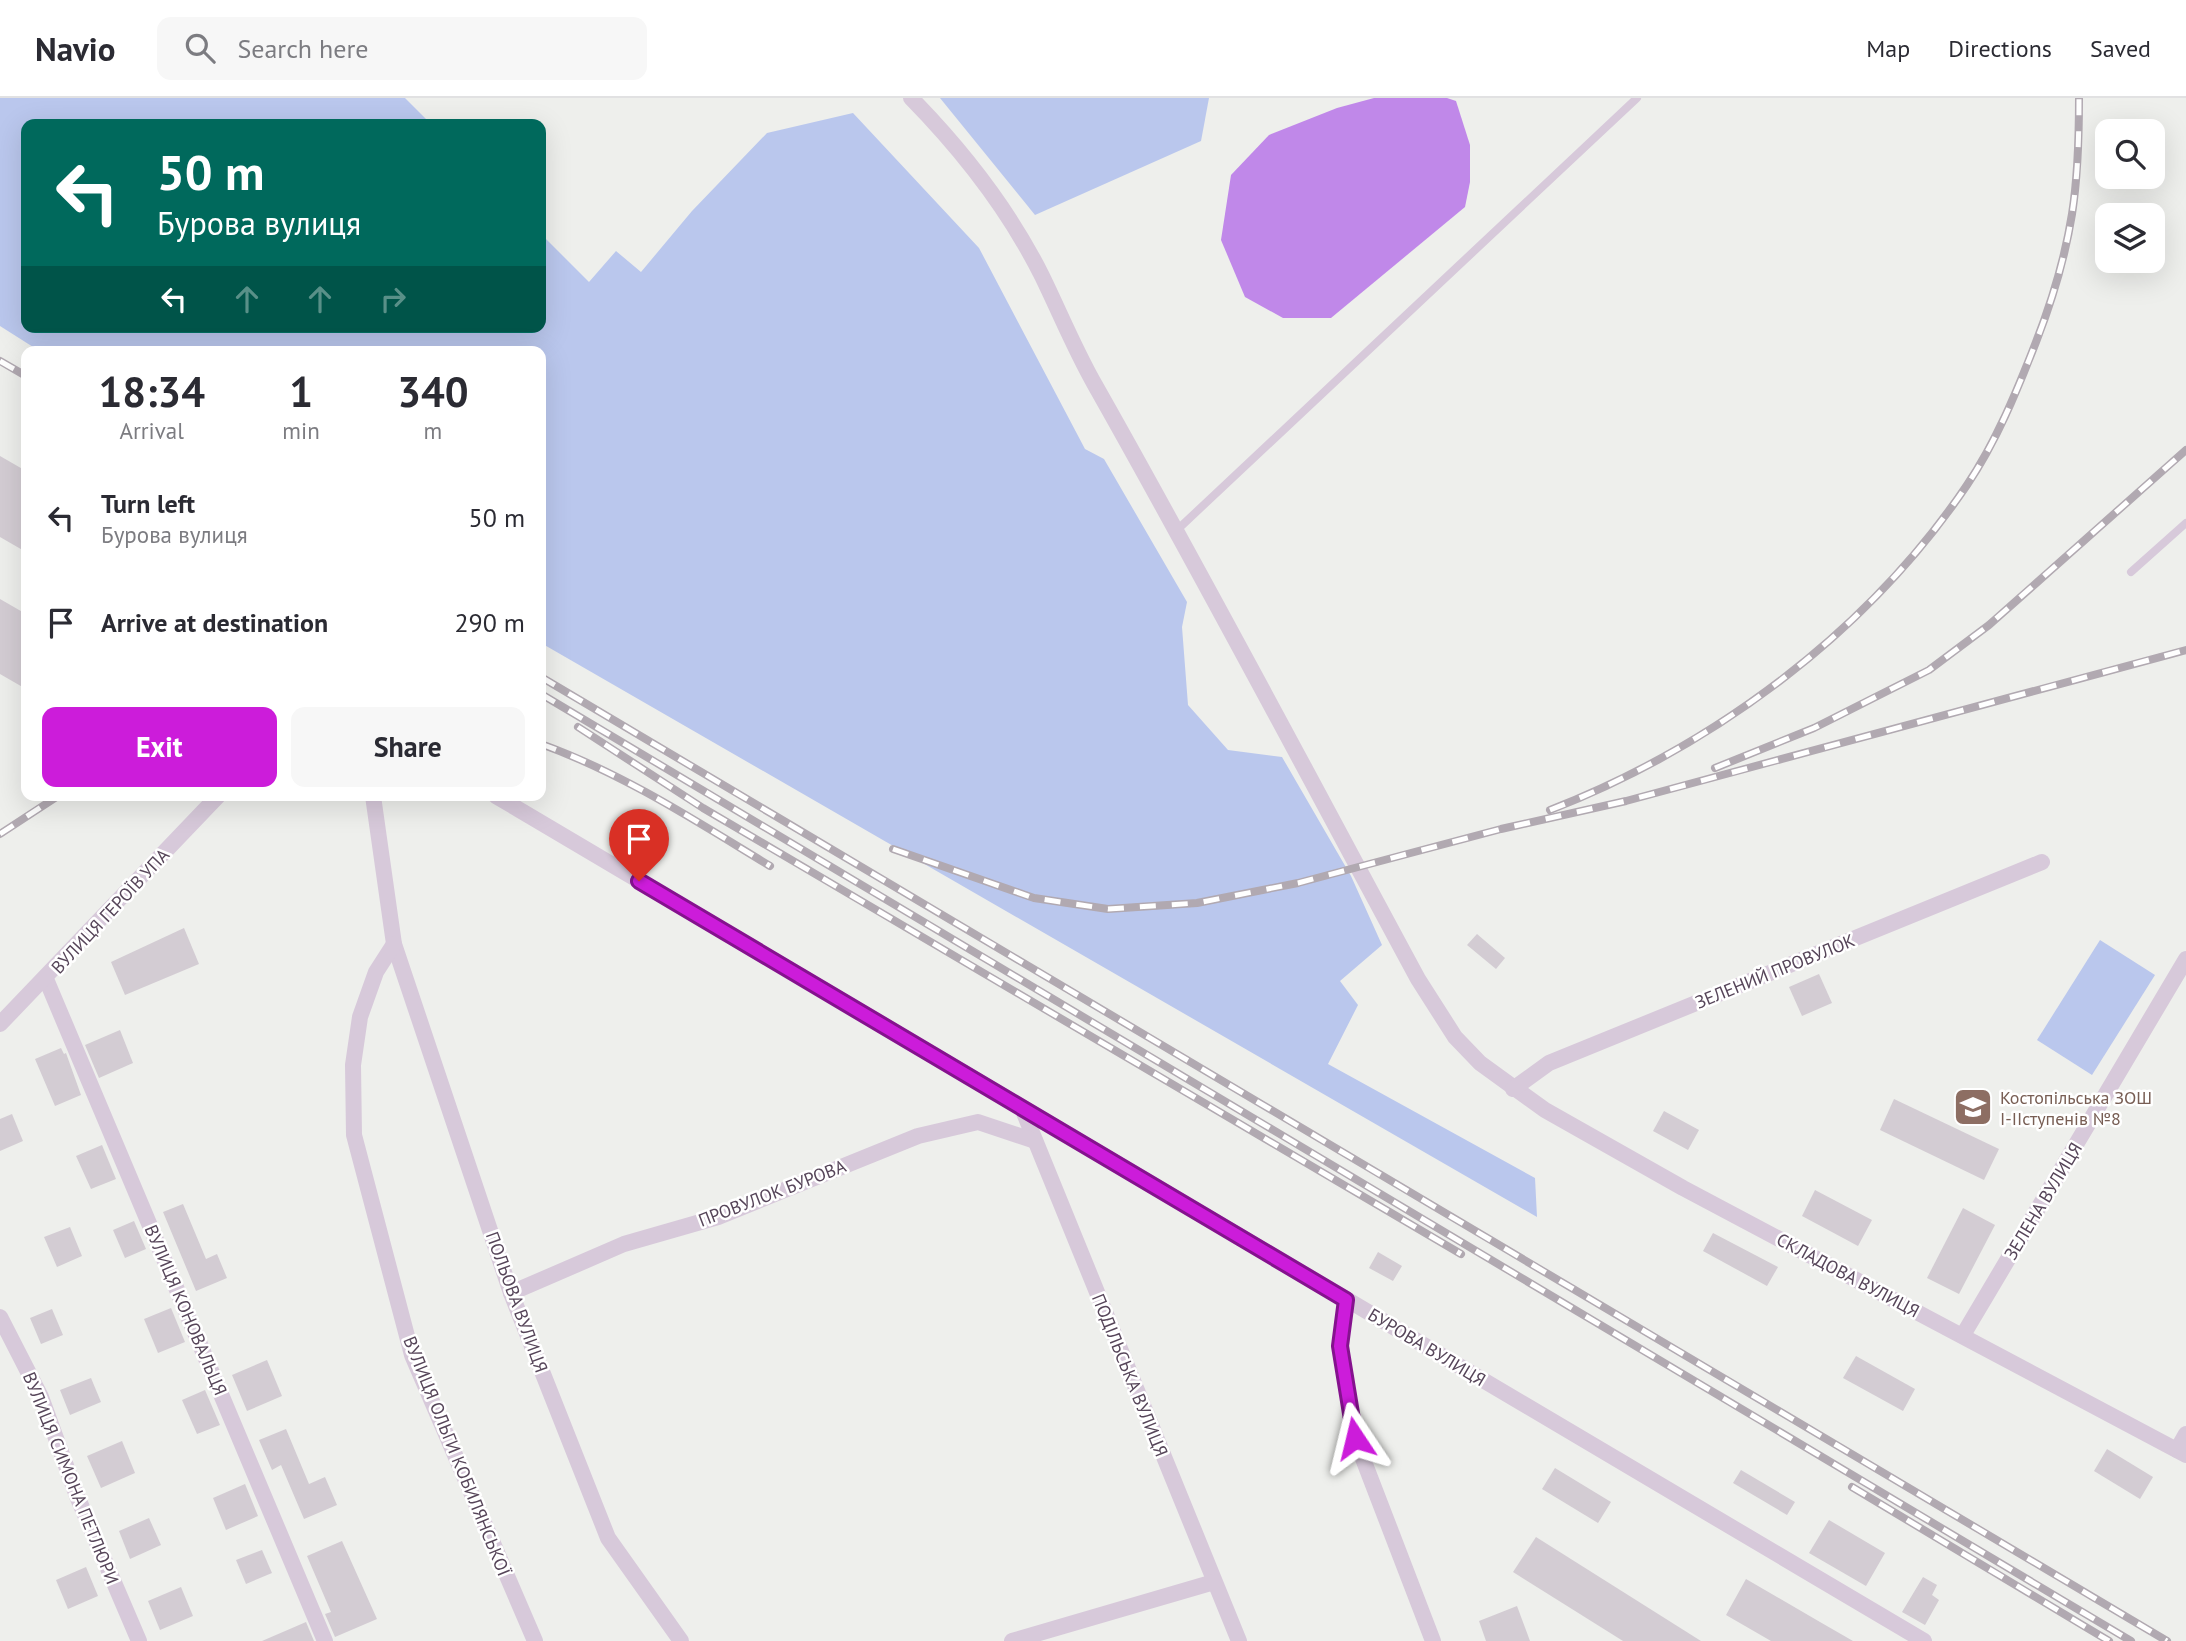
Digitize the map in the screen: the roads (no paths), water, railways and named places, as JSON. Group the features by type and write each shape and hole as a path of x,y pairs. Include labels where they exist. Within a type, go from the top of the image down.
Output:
{"street":[{"name":"СКЛАДОВА ВУЛИЦЯ","path":"911,98 968,161 1012,225 1041,275 1077,354 1177,530 1418,979 1455,1037 1480,1063 1513,1089 1683,1188 1964,1335 2181,1453"},
{"name":"ВУЛИЦЯ ГЕРОЇВ УПА","path":"0,1024 46,979 213,801"},
{"name":"ПОЛЬОВА ВУЛИЦЯ","path":"374,801 394,944 511,1293 608,1538 681,1641"},
{"name":"БУРОВА ВУЛИЦЯ","path":"504,801 1924,1641"},
{"name":"ЗЕЛЕНИЙ ПРОВУЛОК","path":"1513,1089 1549,1063 2042,862"},
{"name":"ВУЛИЦЯ ОЛЬГИ КОБИЛЯНСЬКОЇ","path":"394,944 376,972 360,1017 352,1065 354,1135 412,1355 535,1641"},
{"name":"ЗЕЛЕНА ВУЛИЦЯ","path":"1964,1335 2186,959"},
{"name":"ВУЛИЦЯ КОНОВАЛЬЦЯ","path":"46,979 325,1641"},
{"name":"ПОДІЛЬСЬКА ВУЛИЦЯ","path":"1022,1108 1238,1641"},
{"name":"ПРОВУЛОК БУРОВА","path":"511,1293 624,1244 718,1217 918,1136 978,1122 1035,1141"},
{"path":"1346,1300 1340,1346 1355,1438 1433,1641"},
{"name":"ВУЛИЦЯ СИМОНА ПЕТЛЮРИ","path":"0,1317 41,1398 77,1496 139,1641"},
{"path":"2181,1453 2186,1434"},
{"path":"1012,1641 1052,1635 1214,1582"}],"lane":[{"path":"1177,530 1637,98"},
{"path":"2132,572 2186,523"}],"railway":[{"path":"1550,810 1611,784 1670,753 1728,718 1783,679 1835,636 1883,589 1927,539 1967,485 1997,434 2047,311 2062,263 2072,214 2078,156 2079,98"},
{"path":"0,361 21,373"},
{"path":"1715,768 1814,728 1929,670 1989,625 2186,450"},
{"path":"893,849 1034,898 1108,909 1197,903 1298,883 1501,829 1626,801 2186,650"},
{"path":"546,680 2167,1641"},
{"path":"546,697 2131,1641"},
{"path":"578,727 703,808 1461,1254"},
{"path":"546,746 630,783 770,866"},
{"path":"0,834 50,801"},
{"path":"1852,1487 2109,1641"}],"place":[{"name":"Костопільська ЗОШ І-ІІступенів №8","path":"1973,1107"}]}
